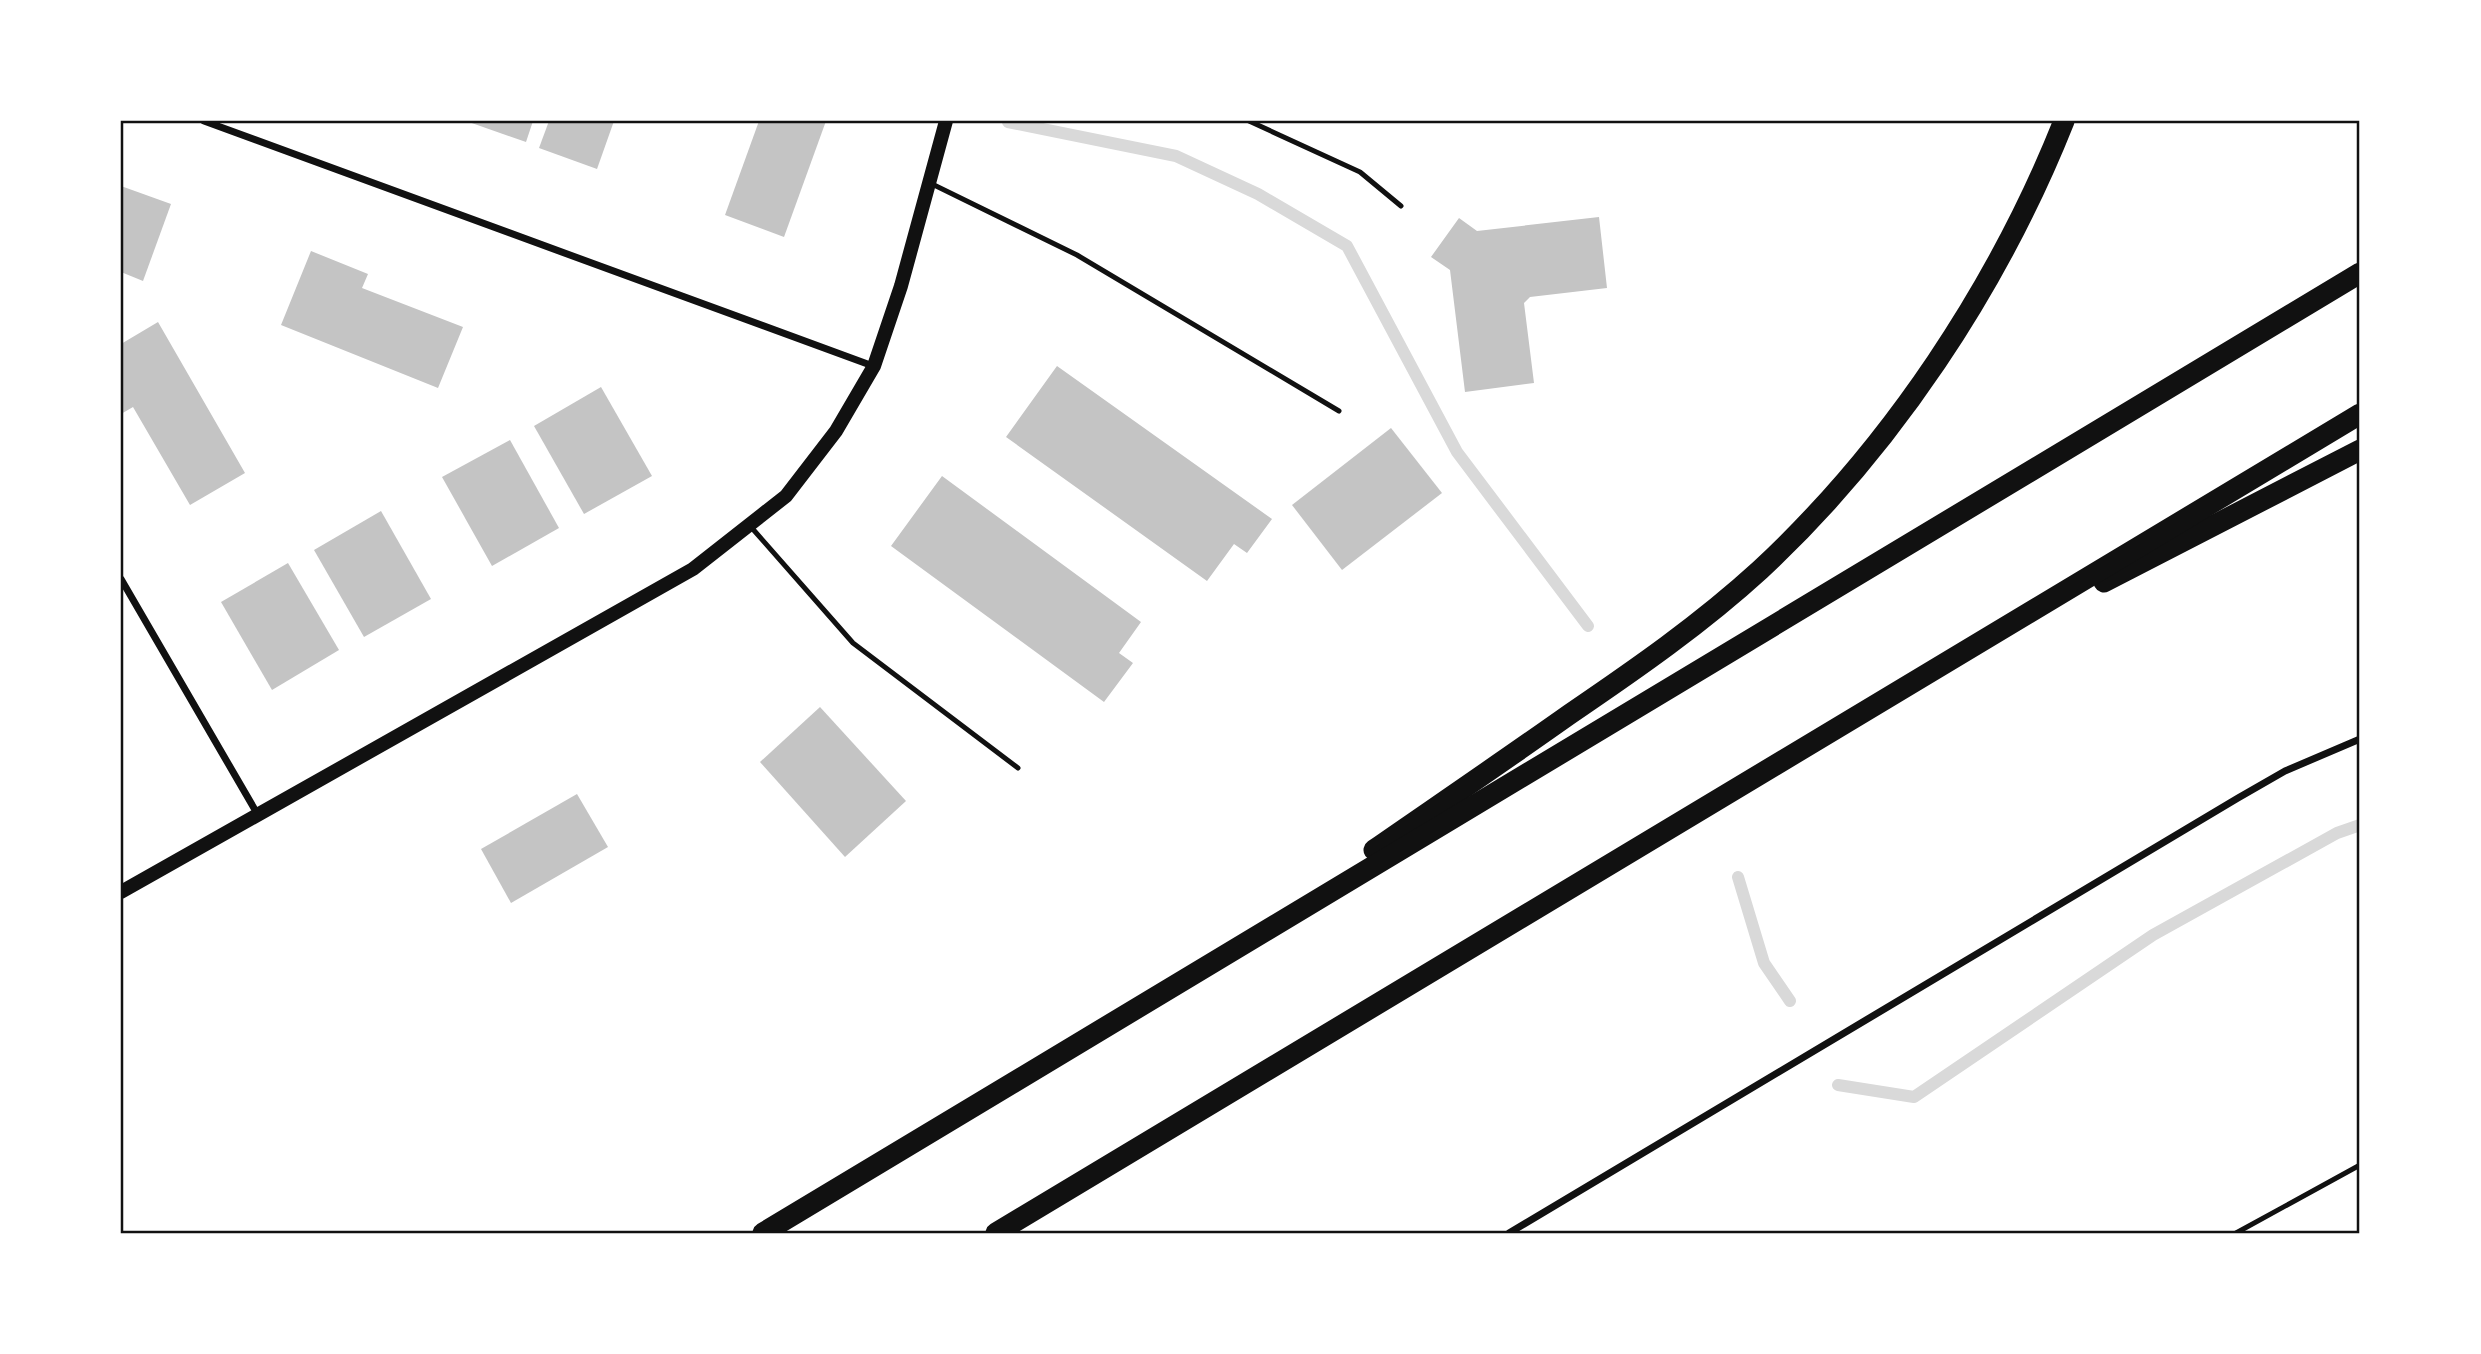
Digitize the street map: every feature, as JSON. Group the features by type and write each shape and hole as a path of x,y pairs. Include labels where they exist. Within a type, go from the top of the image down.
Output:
{"highway":[{"path":"1208,965 1660,652 1760,569 1821,508 1867,453 1952,335 2026,205 2064,121"},
{"path":"763,1233 2360,273"},
{"path":"996,1233 2360,414"},
{"path":"1922,676 2360,450"}],"main road":[{"path":"121,892 693,569 786,496 836,431 874,366 901,286 946,121"}],"street":[{"path":"204,121 874,366"},
{"path":"121,579 258,816"},
{"path":"1508,1233 2238,797 2285,771 2360,739"}],"lane":[{"path":"1249,121 1360,172 1401,206"},
{"path":"929,182 1077,255 1339,411"},
{"path":"749,525 853,643 1018,768"},
{"path":"2236,1233 2360,1165"}],"building":[{"path":"466,121 533,121 526,142"},
{"path":"549,121 614,121 597,169 539,148"},
{"path":"759,121 826,121 784,237 725,215"},
{"path":"121,186 171,204 143,281 121,272"},
{"path":"1599,217 1607,288 1530,297 1524,303 1534,383 1465,392 1450,270 1431,257 1459,218 1477,231"},
{"path":"311,251 368,274 362,288 463,327 438,388 281,325"},
{"path":"158,322 245,473 190,505 133,407 121,414 121,344"},
{"path":"1057,366 1272,519 1247,553 1234,544 1207,581 1006,437"},
{"path":"601,387 652,476 584,514 534,426"},
{"path":"1391,428 1442,493 1342,570 1292,505"},
{"path":"510,440 559,528 492,566 442,477"},
{"path":"942,476 1141,622 1119,653 1133,663 1104,702 891,546"},
{"path":"381,511 431,599 364,637 314,550"},
{"path":"288,563 339,650 272,690 221,602"},
{"path":"820,707 906,801 845,857 760,762"},
{"path":"577,794 608,847 511,903 481,849"}],"waterway":[{"path":"1008,122 1176,156 1258,194 1347,246 1457,452 1588,626"},
{"path":"1838,1085 1914,1097 2153,935 2337,833 2360,825"},
{"path":"1738,877 1764,963 1790,1001"}]}
